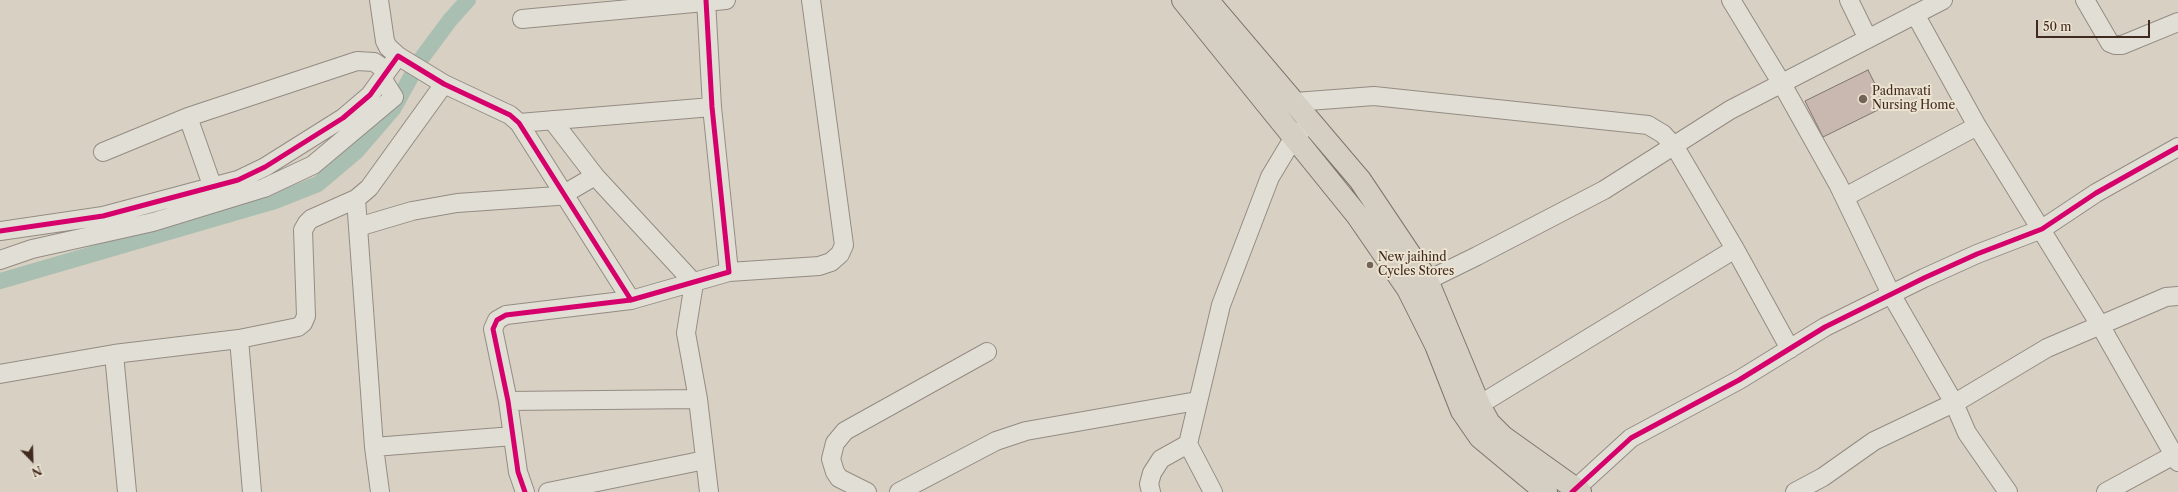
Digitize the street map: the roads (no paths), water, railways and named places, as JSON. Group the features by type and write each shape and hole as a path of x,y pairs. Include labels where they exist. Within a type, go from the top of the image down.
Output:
{"main road":[{"path":"1183,0 1266,105 1417,285 1436,345 1462,411 1480,437 1546,492"},
{"path":"1207,0 1360,180 1489,422 1503,437 1576,491"}],"street":[{"path":"379,0 385,41 388,47 401,58 427,72 444,84 510,115 519,123 631,300"},
{"path":"522,19 726,0"},
{"path":"525,492 518,472 508,401 493,329 497,320 506,314 631,300 730,272 819,266 831,262 840,254 844,245 811,0"},
{"path":"1731,0 1782,84 1845,197 1891,294 1954,403 1967,434 2008,492"},
{"path":"1849,0 1868,39"},
{"path":"1417,285 1604,190 1675,147 1730,110 1943,0"},
{"path":"2085,0 2110,43 2115,45 2122,45 2178,22"},
{"path":"706,1 712,107 730,272"},
{"path":"1915,14 1977,126 2100,325 2176,459 2106,492"},
{"path":"0,231 103,216 213,188 238,180 265,167 343,118 370,95 385,74 401,58"},
{"path":"0,260 32,249 153,222 264,188 313,165 394,97 385,74 374,62 357,61 188,117 103,152"},
{"path":"0,374 114,354 239,339 298,327 303,323 306,316 303,230 311,219 356,199 369,188 444,84"},
{"path":"1266,105 1293,101 1374,96 1648,125 1663,134 1675,147 1735,249 1790,349"},
{"path":"519,123 712,107"},
{"path":"188,117 213,188"},
{"path":"552,120 595,176 694,283"},
{"path":"1213,492 1188,444 1221,305 1270,177 1294,137 1310,122"},
{"path":"1845,197 1977,126"},
{"path":"1576,491 1631,438 1739,380 1825,327 1977,254 2042,229 2096,193 2178,147"},
{"path":"358,227 412,211 457,203 550,197 564,194 595,176"},
{"path":"356,199 374,447 380,492"},
{"path":"1479,405 1735,249"},
{"path":"694,283 686,333 698,399 709,492"},
{"path":"1795,492 1823,477 1874,441 1954,403 2047,348 2166,297 2178,296"},
{"path":"239,339 252,492"},
{"path":"868,492 839,478 835,472 831,459 836,443 845,431 987,352"},
{"path":"114,354 127,492"},
{"path":"508,401 698,399"},
{"path":"899,492 996,441 1026,431 1197,401"},
{"path":"374,447 513,436"},
{"path":"1151,492 1150,484 1152,473 1161,459 1188,444"},
{"path":"548,492 705,460"}],"waterway":[{"path":"0,281 275,201 318,184 356,152 393,109 421,59 450,20 468,0"}],"place":[{"name":"Padmavati Nursing Home","path":"1863,99"},
{"name":"New jaihind Cycles Stores","path":"1370,265"}]}
